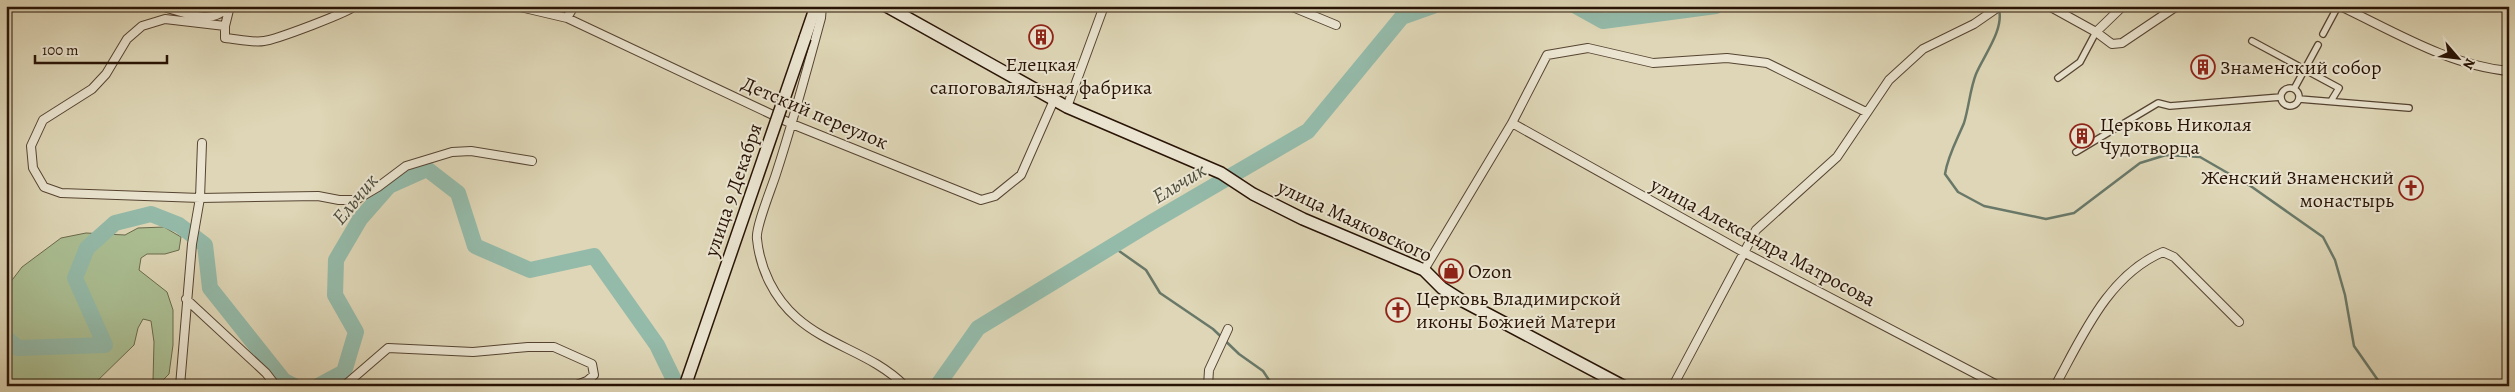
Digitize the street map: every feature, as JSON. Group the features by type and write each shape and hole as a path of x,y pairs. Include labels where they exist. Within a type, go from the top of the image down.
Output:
{"main road":[{"name":"улица 9 Декабря","path":"685,386 816,6"},
{"path":"886,6 1067,108"},
{"name":"улица Маяковского","path":"1067,108 1222,173 1253,194 1303,219 1424,270 1442,288 1461,300 1623,386"}],"street":[{"path":"160,6 203,16 216,16 224,12 228,6"},
{"path":"228,6 224,26 225,38 263,42 305,28 326,18 352,11 355,6"},
{"name":"Детский переулок","path":"516,6 568,18 792,124 981,200 995,196 1021,175 1054,100"},
{"path":"568,18 574,6"},
{"path":"822,6 822,18 792,124 756,237 766,277 776,295 796,318 820,335 868,357 905,386"},
{"path":"1067,108 1104,6"},
{"path":"1290,6 1336,25"},
{"path":"2049,6 2096,32 2112,44 2122,43 2177,6"},
{"path":"2058,78 2080,62 2096,32 2123,6"},
{"path":"2323,34 2339,6 2437,51 2489,70 2509,71"},
{"path":"1673,386 1756,230 1837,157 1889,80 1923,50 1996,9"},
{"path":"224,26 165,19 142,26 127,40 106,74 92,89 43,120 31,146 33,168 44,187 61,193 200,198 318,196 339,200 356,200 378,187 406,166 452,152 472,151 532,161"},
{"path":"2252,41 2339,88 2331,101"},
{"path":"2294,89 2318,45"},
{"path":"1424,270 1512,123 1547,55 1588,48 1653,63 1727,58 1767,63 1866,112"},
{"path":"2286,89 2294,89 2298,93 2299,99 2294,105 2288,106 2283,103 2281,97 2286,89"},
{"path":"2076,152 2158,103 2170,106 2281,97"},
{"path":"2299,99 2409,108"},
{"name":"улица Александра Матросова","path":"1512,123 1745,253 1999,386"},
{"path":"180,386 186,299 192,244 200,198 202,143"},
{"path":"2055,386 2087,327 2108,297 2126,277 2147,259 2163,252 2174,257 2239,322"},
{"path":"186,299 266,373 276,386"},
{"path":"1208,386 1210,370 1228,330"},
{"path":"344,386 388,348 473,352 528,347 554,347 592,364 594,374 587,381 574,386"}],"green space":[{"path":"164,227 181,237 179,250 165,254 147,254 141,258 139,270 167,292 173,310 173,345 169,374 158,385 153,381 154,342 151,321 143,319 138,328 134,345 92,386 6,386 6,288 22,267 61,238 86,233 125,235 138,228"}],"waterway":[{"name":"Ельчик","path":"937,386 978,328 1152,222 1308,131 1402,17 1433,6"},
{"name":"Ельчик","path":"1576,6 1603,21 1716,6"},
{"path":"1999,9 2000,17 1996,34 1976,74 1964,123 1946,167 1945,174 1958,192 1984,206 2046,219 2074,213 2140,163 2166,155 2200,157 2252,187 2323,237 2335,260 2345,295 2354,346 2382,386"},
{"name":"Ельчик","path":"318,386 344,372 356,332 335,295 336,260 360,219 389,186 427,169 458,193 475,246 530,270 594,256 657,345 677,386"},
{"name":"Ельчик","path":"6,338 18,348 105,345 75,278 87,248 115,223 151,214 179,225 205,245 210,288 284,381 294,386"},
{"path":"1112,246 1146,270 1160,293 1213,329 1239,354 1263,371 1273,386"}],"place":[{"name":"Елецкая сапоговаляльная фабрика","path":"1041,37"},
{"name":"Знаменский собор","path":"2203,67"},
{"name":"Церковь Николая Чудотворца","path":"2082,136"},
{"name":"Женский Знаменский монастырь","path":"2411,188"},
{"name":"Ozon","path":"1451,271"},
{"name":"Церковь Владимирской иконы Божией Матери","path":"1398,310"}]}
